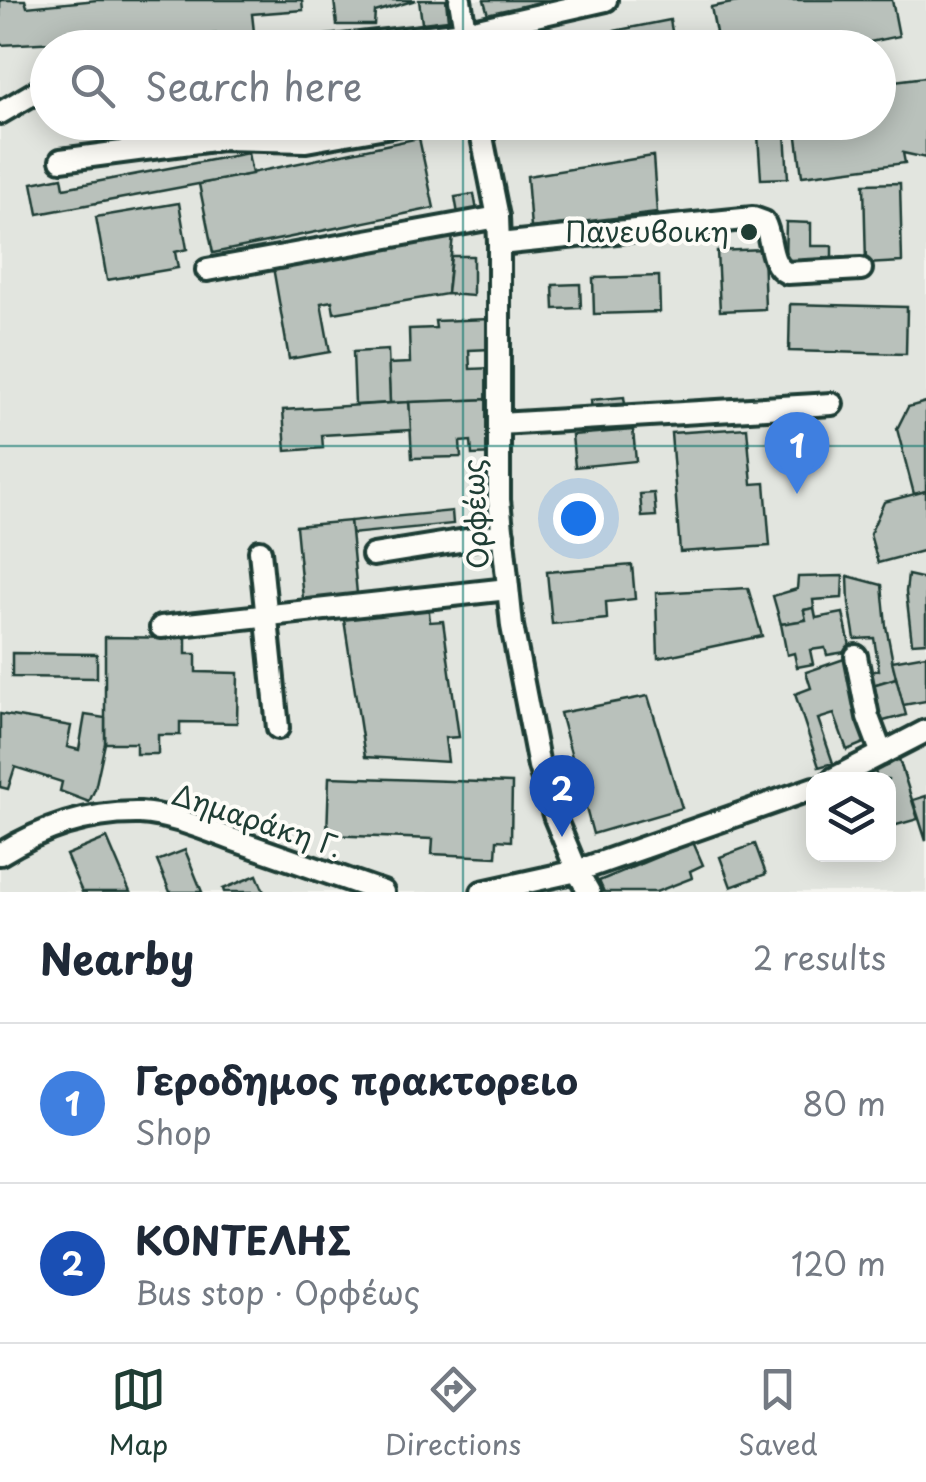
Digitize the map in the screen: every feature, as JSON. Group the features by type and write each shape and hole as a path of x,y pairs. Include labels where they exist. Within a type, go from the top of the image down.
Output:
{"street":[{"path":"460,0 465,30"},
{"path":"502,30 606,0"},
{"path":"0,113 30,96"},
{"path":"61,160 213,140"},
{"path":"264,140 312,140"},
{"name":"Ορφέως","path":"483,140 498,217 499,500 512,626 540,766 556,818 588,892"},
{"path":"207,270 498,217"},
{"path":"499,244 753,218 764,222 779,269 861,269"},
{"path":"499,424 832,404"},
{"path":"374,555 503,534"},
{"path":"260,551 278,728"},
{"path":"162,627 508,589"},
{"path":"856,656 868,717 882,754"},
{"path":"848,772 926,731"},
{"path":"482,892 577,871 806,791"},
{"name":"Δημαράκη Γ.","path":"0,854 24,839 64,823 103,815 143,813 186,823 383,892"}],"shaded area":[{"path":"0,0 926,0 926,892 0,892"}],"building":[{"path":"0,0 25,0 27,7 97,0 302,0 303,10 252,14 254,30 30,30 30,43 0,45"},
{"path":"334,0 416,0 375,12 374,25 337,25"},
{"path":"419,0 446,0 448,20 422,23"},
{"path":"484,0 574,0 489,18"},
{"path":"748,0 892,0 899,36 896,30 715,30 711,7"},
{"path":"670,20 672,30 619,30"},
{"path":"926,77 926,158 903,153 905,163 802,176 797,140 896,140 896,81"},
{"path":"419,140 434,208 213,253 199,184"},
{"path":"758,140 785,140 788,178 761,179"},
{"path":"248,153 252,174 38,214 32,183 62,177 64,188"},
{"path":"653,156 657,213 531,228 527,176"},
{"path":"900,183 902,262 866,264 864,184"},
{"path":"474,194 477,211 458,214 455,197"},
{"path":"179,203 187,249 175,252 178,268 107,280 96,217"},
{"path":"786,222 811,223 811,246 832,246 832,262 785,261"},
{"path":"453,235 447,294 334,313 332,301 321,303 330,352 289,359 273,267"},
{"path":"763,249 765,309 720,311 717,251"},
{"path":"451,256 473,256 473,296 447,294"},
{"path":"659,276 660,312 594,314 593,278"},
{"path":"580,284 581,308 554,309 553,285"},
{"path":"790,304 907,307 906,354 789,351"},
{"path":"490,319 491,349 469,350 470,369 493,368 495,399 390,403 388,364 410,363 409,329 436,328 435,321"},
{"path":"388,350 390,403 355,405 353,352"},
{"path":"624,397 626,411 592,414 591,400"},
{"path":"495,399 497,454 472,455 471,441 460,442 461,457 412,458 409,402"},
{"path":"409,402 411,430 322,435 323,448 286,451 283,410"},
{"path":"926,402 926,491 914,494 897,429 908,407"},
{"path":"747,428 752,484 765,483 770,546 680,552 671,433"},
{"path":"633,430 636,461 575,467 572,435"},
{"path":"926,491 926,550 878,563 870,534 884,502"},
{"path":"654,493 656,516 642,517 640,494"},
{"path":"452,511 453,524 351,534 350,521"},
{"path":"350,521 358,604 304,609 296,526"},
{"path":"632,565 635,599 606,602 607,619 552,624 547,572"},
{"path":"908,575 926,579 926,642 912,643"},
{"path":"843,576 842,598 813,600 814,608 804,610 806,620 781,624 773,596 797,589 798,577"},
{"path":"848,576 882,585 896,678 866,687 863,674 879,670 874,638 855,639"},
{"path":"748,588 762,636 658,658 656,593"},
{"path":"428,602 430,622 443,621 459,737 445,738 448,762 365,757 343,613"},
{"path":"814,608 816,618 843,613 851,651 827,655 825,648 810,650 813,664 797,667 794,653 787,655 781,624 806,620 804,610"},
{"path":"105,637 186,638 186,654 196,654 196,672 238,673 237,723 180,722 180,735 158,735 158,754 136,754 136,743 105,743"},
{"path":"12,653 97,654 97,678 12,677"},
{"path":"926,655 926,701 903,705 892,661"},
{"path":"853,656 871,740 847,750 834,714 818,719 833,763 819,767 795,694 811,688 806,672"},
{"path":"896,678 906,715 876,723 866,687"},
{"path":"648,696 682,808 593,834 560,713"},
{"path":"0,714 71,726 67,747 79,750 85,715 105,718 105,743 89,802 60,791 62,782 15,767 8,789 0,787"},
{"path":"899,759 918,819 896,825 896,772 875,772 873,767"},
{"path":"329,777 512,783 511,841 497,840 496,857 432,854 433,839 327,835"},
{"path":"926,796 926,841 913,800"},
{"path":"107,838 130,892 82,892 66,855"},
{"path":"693,842 703,865 690,871 692,878 656,892 604,892 599,881"},
{"path":"755,844 766,874 731,887 720,857"},
{"path":"185,850 202,892 170,892 157,861"},
{"path":"257,875 264,892 224,892 223,889"}],"place":[{"name":"Πανευβοικη","path":"749,232"},
{"name":"Γεροδημος πρακτορειο","path":"797,494"},
{"name":"ΚΟΝΤΕΛΗΣ","path":"562,837"}]}
